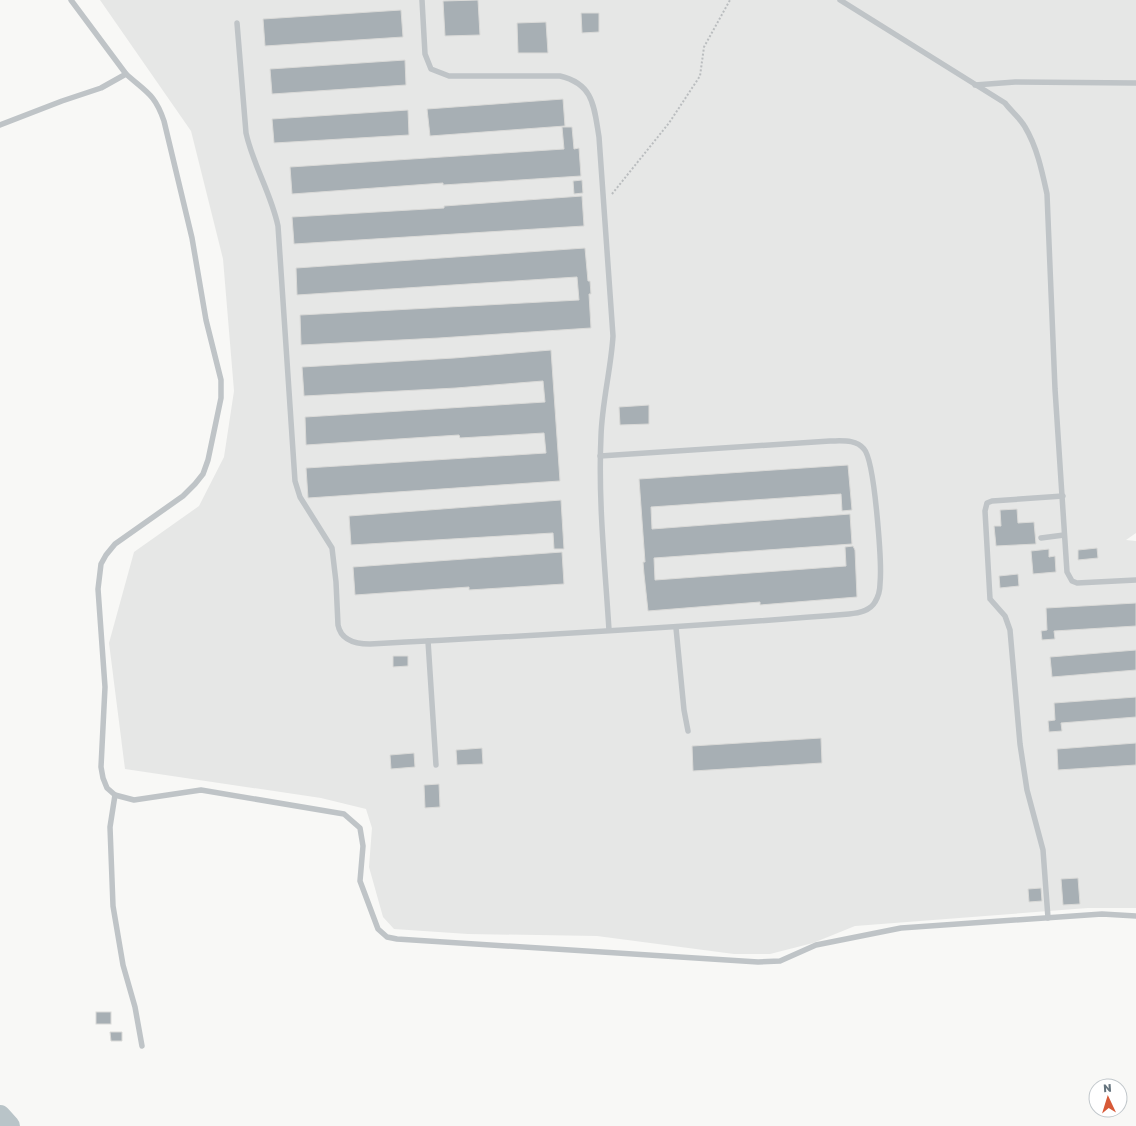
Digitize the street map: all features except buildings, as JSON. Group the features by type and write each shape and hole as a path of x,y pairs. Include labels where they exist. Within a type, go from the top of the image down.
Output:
{"lane":[{"path":"71,0 126,74 151,95 164,121 192,238 206,320 221,380 221,398 208,460 203,474 183,496 116,544 106,555 101,564 98,589 105,707 101,767 107,788 115,795 134,800 201,790 344,814 360,828 363,846 360,881 378,929 387,937 397,939 758,962 780,961 816,945 900,928 1102,914 1136,916"},
{"path":"422,0 425,54 431,69 448,76 560,76 579,82 586,90 595,113 604,200 613,336 602,424 600,456 609,630"},
{"path":"840,0 1005,103 1024,126 1040,163 1047,194 1055,389 1067,572 1072,580 1082,583 1136,580"},
{"path":"237,23 246,133 250,148 274,208 278,226 295,481 300,497 332,548 339,632 351,642 360,644 609,630 676,628 849,614 861,612 871,608 876,601 879,592 880,578 874,496 868,454 860,444 842,441 600,456"},
{"path":"0,125 62,101 101,88 126,74"},
{"path":"975,85 1015,82 1136,83"},
{"path":"1048,918 1043,850 1027,790 1020,744 1010,630 1004,616 992,604 990,599 985,511 987,503 992,501 1063,496"},
{"path":"1041,538 1064,536"},
{"path":"676,628 684,710 688,731"},
{"path":"428,641 436,765"},
{"path":"115,795 110,827 113,906 123,965 135,1006 142,1046"}],"path":[{"path":"604,200 616,192 669,123 700,76 704,47 730,0"}],"shaded area":[{"path":"100,0 1136,0 1136,533 1126,540 1136,541 1136,908 1088,908 855,926 813,943 770,954 734,954 597,936 468,934 394,929 383,917 369,867 372,828 366,809 321,798 125,769 109,643 134,552 199,506 224,457 234,391 223,259 191,131"}],"waterway":[{"path":"0,1116 9,1126"}]}
